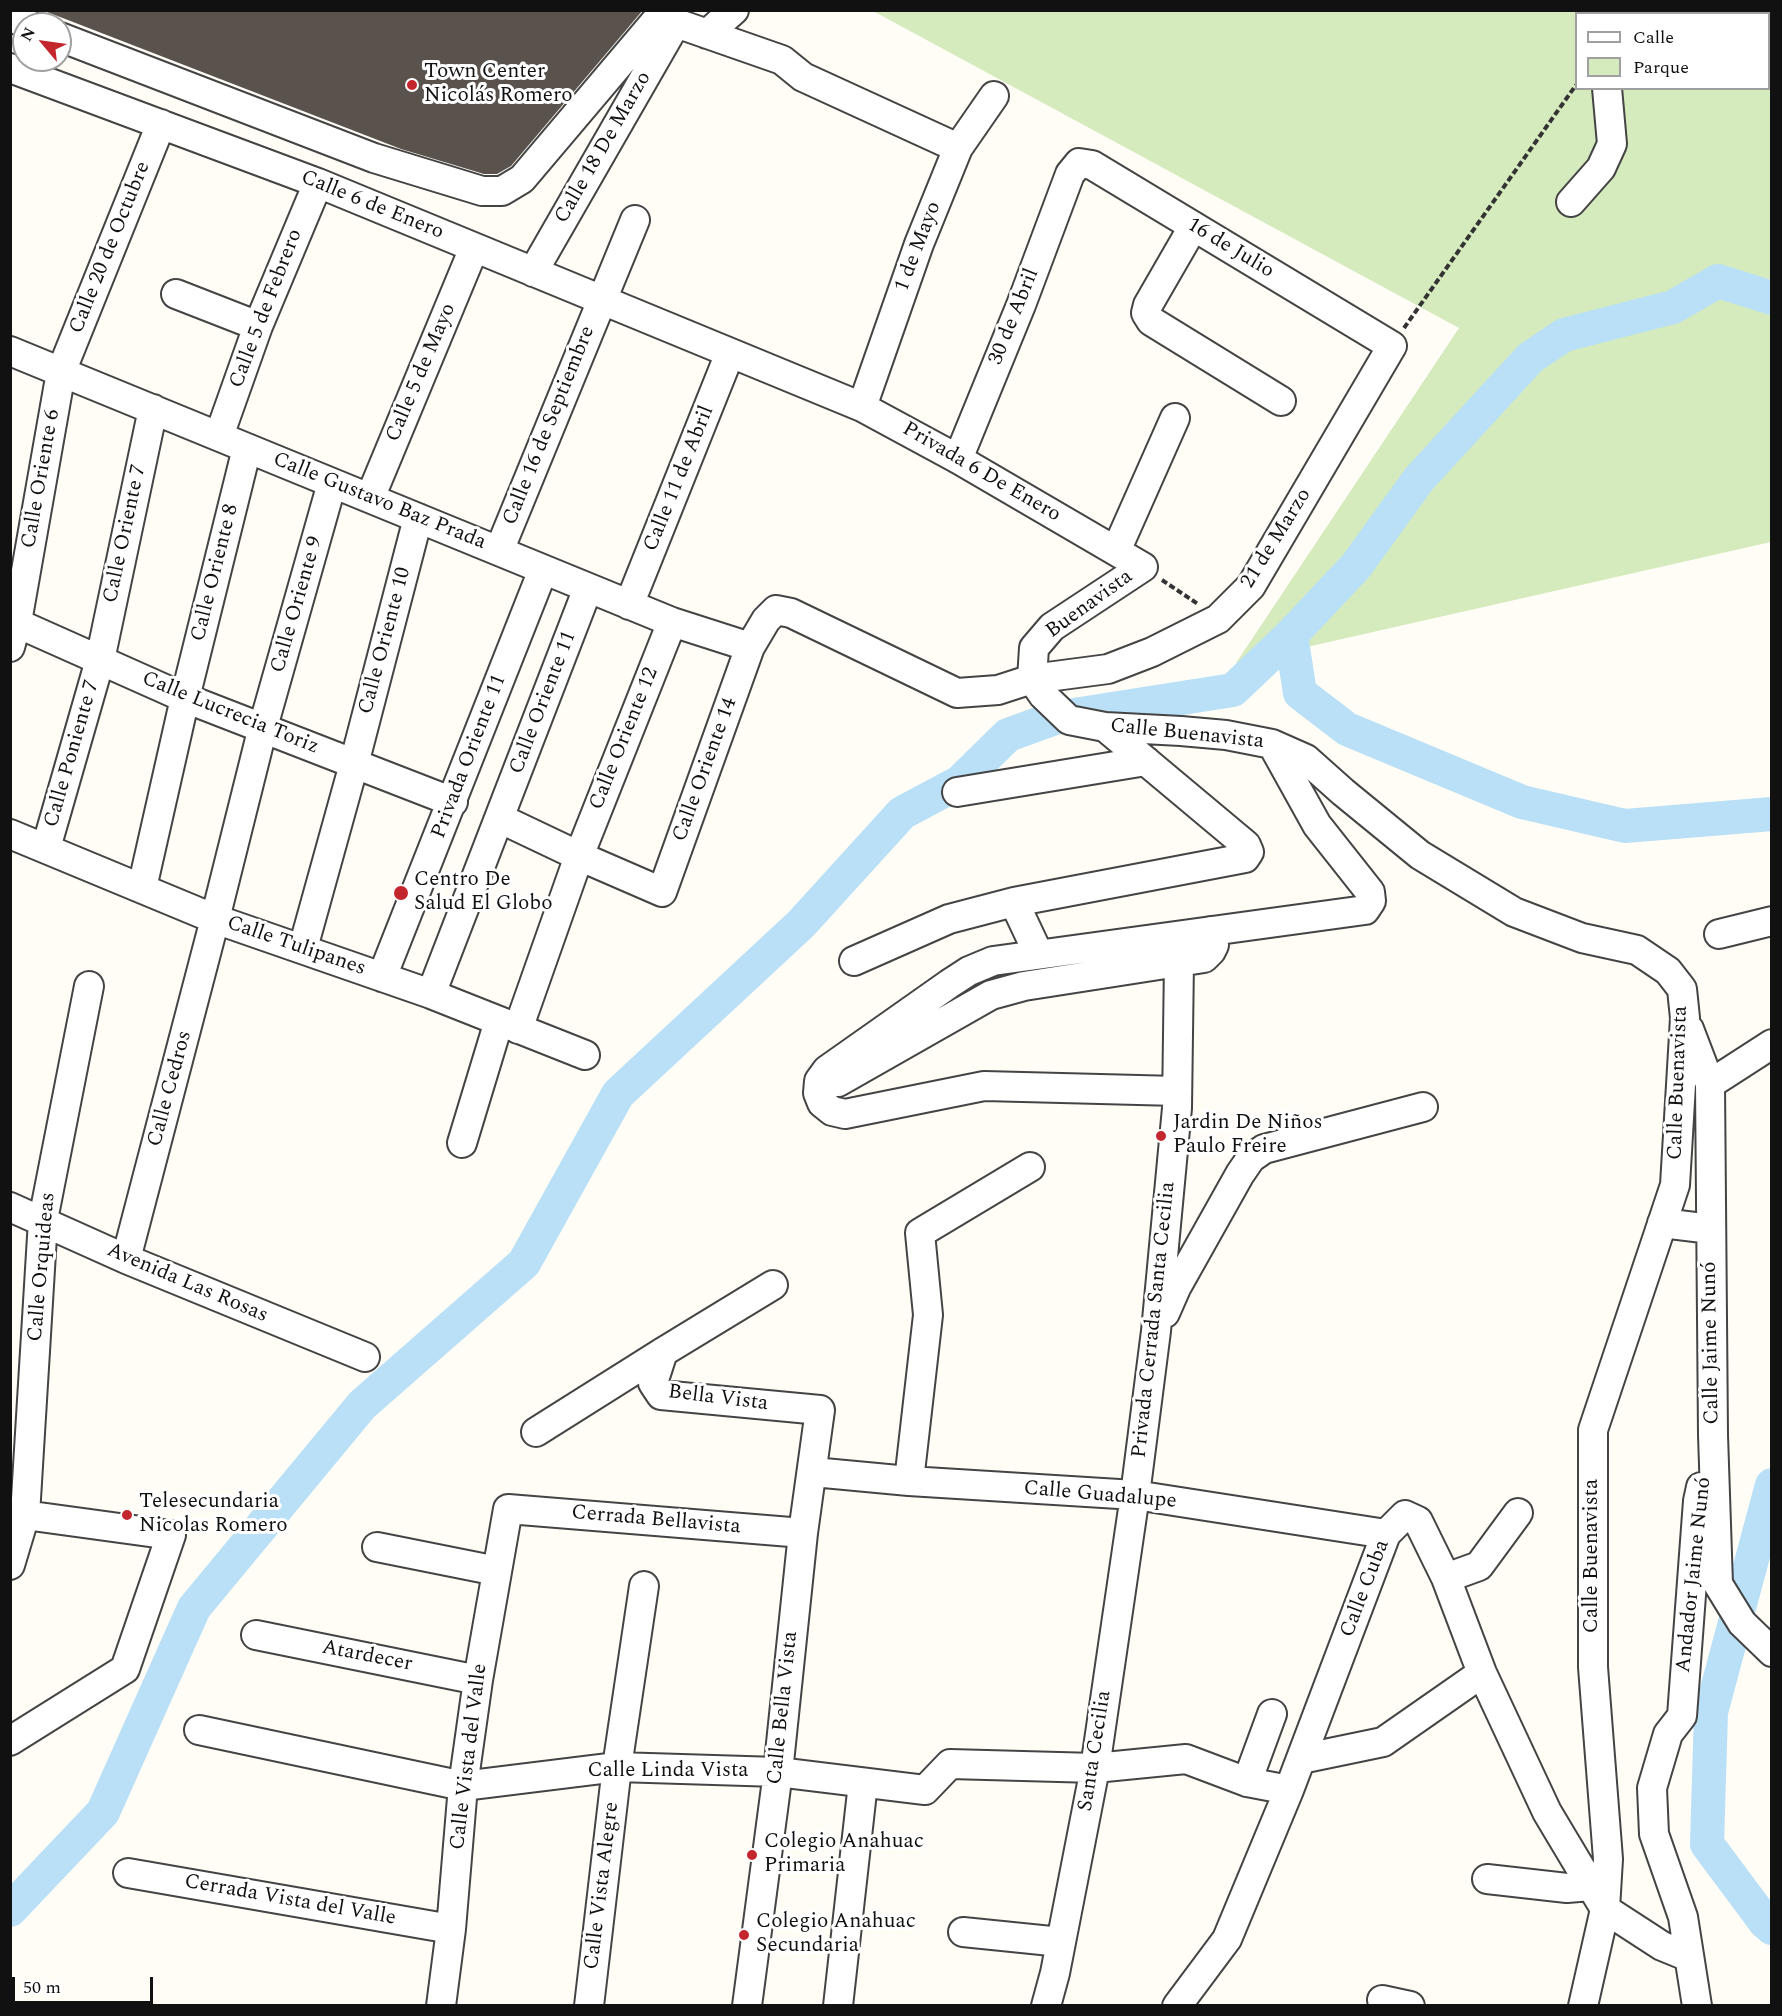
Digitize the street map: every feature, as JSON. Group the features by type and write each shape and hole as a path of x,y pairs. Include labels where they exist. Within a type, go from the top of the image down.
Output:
{"street":[{"path":"707,34 735,10"},
{"path":"72,41 375,158 482,191 502,192 522,179 670,17 707,34 782,60 803,77 958,148"},
{"name":"Calle 18 De Marzo","path":"533,272 670,17"},
{"name":"Calle 6 de Enero","path":"10,68 318,183 730,353"},
{"path":"1571,202 1601,168 1612,144 1607,90"},
{"name":"1 de Mayo","path":"862,407 919,244 958,148 994,96"},
{"name":"Calle 20 de Octubre","path":"61,372 161,124"},
{"name":"16 de Julio","path":"1070,174 1079,163 1092,165 1392,346"},
{"name":"30 de Abril","path":"958,459 1021,305 1070,174"},
{"name":"Calle 5 de Febrero","path":"219,436 258,326 318,183"},
{"name":"Calle 16 de Septiembre","path":"499,551 635,220"},
{"path":"1193,227 1148,305 1146,313 1151,321 1281,401"},
{"name":"Calle 5 de Mayo","path":"370,498 474,248"},
{"path":"176,294 258,326"},
{"name":"21 de Marzo","path":"1039,689 1108,669 1152,652 1218,619 1251,586 1392,346"},
{"name":"Calle Gustavo Baz Prada","path":"10,351 629,605 672,622 750,647"},
{"name":"Privada 6 De Enero","path":"730,353 862,407 958,459 1143,567"},
{"name":"Calle 11 de Abril","path":"629,605 730,353"},
{"name":"Calle Oriente 6","path":"13,630 61,372"},
{"name":"Calle Oriente 7","path":"100,660 153,409"},
{"path":"1116,551 1175,418"},
{"name":"Calle Oriente 8","path":"142,888 185,698 247,448"},
{"name":"Calle Oriente 9","path":"215,919 263,727 332,483"},
{"name":"Calle Oriente 10","path":"303,948 418,518"},
{"name":"Buenavista","path":"1039,689 1034,648 1052,627 1143,567"},
{"name":"Privada Oriente 11","path":"382,977 543,570"},
{"name":"Calle Oriente 11","path":"431,994 588,588"},
{"name":"Calle Oriente 14","path":"579,856 662,892 750,647 766,621 776,610 790,613 957,693 1039,689"},
{"name":"Calle Oriente 12","path":"462,1143 672,622"},
{"name":"Calle Lucrecia Toriz","path":"13,630 100,660 185,698 453,802"},
{"name":"Calle Poniente 7","path":"46,849 100,660"},
{"name":"Calle Buenavista","path":"1039,689 1069,720 1105,727 1226,735 1272,744 1306,759 1420,855 1514,912 1582,938 1636,950 1668,971 1682,989 1685,1018 1675,1185 1593,1430 1593,1667 1608,1859 1598,1898 1583,2006"},
{"path":"854,961 949,919 1014,902 1245,858 1249,852 1246,845 1105,727"},
{"path":"1177,1100 984,1086 845,1114 832,1111 822,1103 818,1093 819,1081 827,1070 969,971 993,961 1038,953 1365,910 1371,902 1370,892 1317,825 1272,744"},
{"path":"957,792 1146,761"},
{"path":"499,818 579,856"},
{"name":"Calle Tulipanes","path":"10,834 215,919 431,994 585,1055"},
{"path":"1014,902 1038,953"},
{"name":"Calle Cedros","path":"126,1259 215,919"},
{"path":"1719,934 1772,921"},
{"path":"818,1093 992,995 1024,986 1204,958 1214,945 1210,932"},
{"name":"Privada Cerrada Santa Cecilia","path":"1135,1496 1156,1331 1177,1100 1179,961"},
{"name":"Calle Orquideas","path":"10,1565 18,1514 43,1220 89,986"},
{"name":"Calle Jaime Nunó","path":"1685,1018 1710,1084 1713,1435 1718,1584 1742,1623 1769,1650"},
{"path":"1710,1084 1771,1045"},
{"path":"1156,1331 1176,1288 1240,1173 1251,1158 1264,1149 1423,1107"},
{"path":"909,1481 928,1315 920,1233 1030,1167"},
{"name":"Avenida Las Rosas","path":"10,1207 126,1259 365,1357"},
{"path":"1662,1222 1711,1229"},
{"path":"536,1432 773,1285"},
{"name":"Bella Vista","path":"663,1352 653,1383 661,1395 820,1410"},
{"name":"Calle Bella Vista","path":"747,2006 778,1772 803,1533 820,1410"},
{"name":"Andador Jaime Nunó","path":"1689,1957 1683,1917 1654,1834 1652,1788 1668,1734 1682,1716 1698,1501 1713,1435"},
{"name":"Calle Guadalupe","path":"813,1472 909,1481 1135,1496 1386,1534"},
{"name":"Santa Cecilia","path":"1046,2006 1095,1768 1135,1496"},
{"name":"Cerrada Bellavista","path":"508,1509 803,1533"},
{"name":"Calle Vista del Valle","path":"441,2006 451,1929 463,1786 478,1680 508,1509"},
{"path":"1446,1578 1479,1566 1518,1513"},
{"path":"10,1740 125,1669 171,1535 18,1514"},
{"name":"Calle Cuba","path":"1177,2006 1227,1940 1289,1790 1386,1534 1405,1515 1418,1521 1446,1578 1482,1673 1547,1812 1598,1898"},
{"path":"376,1547 497,1571"},
{"name":"Calle Vista Alegre","path":"589,2006 616,1767 644,1586"},
{"name":"Atardecer","path":"256,1635 478,1680"},
{"path":"1301,1759 1383,1742 1482,1673"},
{"path":"1247,1782 1272,1714"},
{"name":"Calle Linda Vista","path":"199,1730 463,1786 616,1767 778,1772 925,1790 950,1764 1095,1768"},
{"path":"1095,1768 1186,1759 1247,1782 1289,1790"},
{"path":"838,2006 863,1783"},
{"name":"Cerrada Vista del Valle","path":"128,1873 451,1929"},
{"path":"1486,1879 1567,1888 1598,1898 1662,1946 1689,1957 1697,2006"},
{"path":"963,1932 1061,1942"},
{"path":"1382,2000 1410,2006"}],"path":[{"path":"1392,346 1575,86"},
{"path":"1143,567 1218,619"}],"green space":[{"path":"873,11 1771,11 1771,542 1236,663 1459,328"}],"building":[{"name":"Town Center Nicolás Romero","path":"42,10 643,10 511,166 497,174 484,174 401,149 72,22 72,12"}],"waterway":[{"path":"1772,298 1718,281 1673,307 1564,335 1530,358 1419,479 1356,566 1291,635 1300,693 1347,729 1522,802 1625,826 1772,814"},
{"path":"10,1910 103,1812 194,1608 362,1405 524,1263 618,1094 801,924 902,813 960,782 1008,735 1055,718 1233,690 1291,635"},
{"path":"1772,1485 1711,1712 1707,1844 1765,1922 1772,1928"}],"place":[{"name":"Town Center Nicolás Romero","path":"412,85"},
{"name":"Centro De Salud El Globo","path":"401,893"},
{"name":"Jardin De Niños Paulo Freire","path":"1161,1136"},
{"name":"Telesecundaria Nicolas Romero","path":"127,1515"},
{"name":"Colegio Anahuac Primaria","path":"752,1855"},
{"name":"Colegio Anahuac Secundaria","path":"744,1935"}]}
